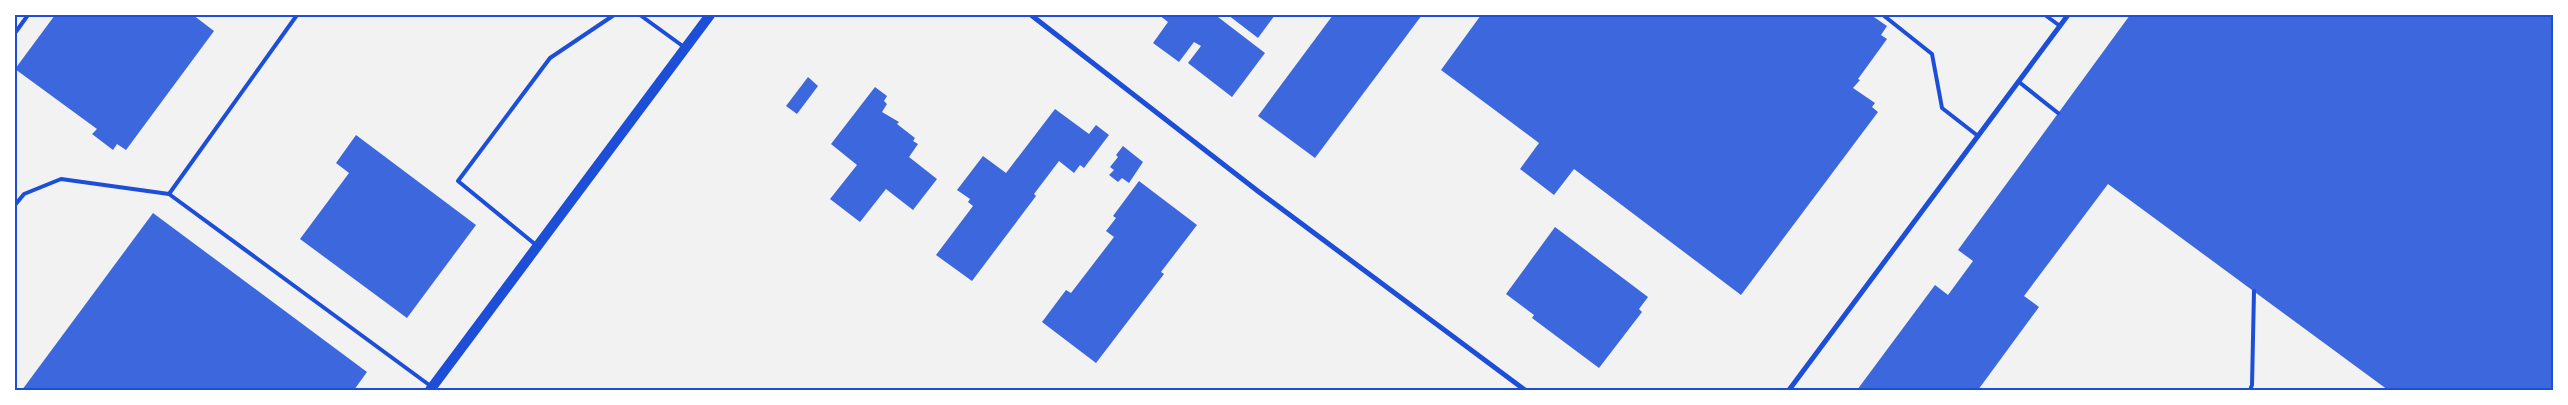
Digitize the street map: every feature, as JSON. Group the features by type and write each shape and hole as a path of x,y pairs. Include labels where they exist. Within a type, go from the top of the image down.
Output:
{"main road":[{"path":"431,388 710,15"}],"street":[{"path":"1789,390 2068,15"},
{"path":"1034,16 1247,182 1525,390"}],"lane":[{"path":"15,33 28,15"},
{"path":"169,194 297,15"},
{"path":"537,246 458,181 550,58 614,15"},
{"path":"640,15 686,48"},
{"path":"1883,15 1932,54 1942,108 1978,136"},
{"path":"2045,15 2060,26"},
{"path":"2018,82 2058,113"},
{"path":"15,205 24,194 62,178 169,194 431,388"},
{"path":"2250,390 2252,385 2254,291"}],"building":[{"path":"55,15 193,15 214,31 126,150 117,144 113,150 92,134 97,129 15,69"},
{"path":"1159,15 1219,15 1218,17 1265,53 1232,97 1188,63 1201,46 1194,42 1179,62 1153,43 1168,22"},
{"path":"1228,15 1275,15 1258,38"},
{"path":"1333,15 1422,15 1315,158 1258,116"},
{"path":"1481,15 1871,15 1887,26 1881,35 1887,39 1853,88 1875,103 1872,107 1878,112 1741,295 1574,169 1554,195 1520,169 1539,143 1441,70"},
{"path":"2130,15 2553,15 2553,390 2388,390 2108,184 2024,296 2039,307 1978,390 1857,390 1935,285 1948,295 1973,261 1958,250"},
{"path":"808,77 818,86 797,114 786,106"},
{"path":"875,87 887,96 884,101 887,104 882,112 899,122 897,124 915,138 913,141 918,144 909,157 937,179 913,210 886,189 860,222 830,199 857,165 831,144"},
{"path":"1055,109 1089,134 1096,125 1109,135 1084,168 1080,165 1074,173 1059,161 1034,194 1036,196 972,281 936,255 973,206 968,202 970,199 957,190 983,156 1006,173"},
{"path":"356,135 476,225 407,318 300,239 349,173 336,163"},
{"path":"1123,146 1143,162 1129,183 1122,178 1118,182 1109,175 1114,170 1110,167 1118,157 1116,155"},
{"path":"1139,181 1197,225 1161,272 1164,274 1096,363 1042,322 1066,290 1071,293 1114,237 1106,231 1116,218 1113,216"},
{"path":"153,213 367,372 354,390 22,390"},
{"path":"1555,227 1648,297 1639,309 1642,312 1599,368 1532,318 1534,315 1506,294"}]}
